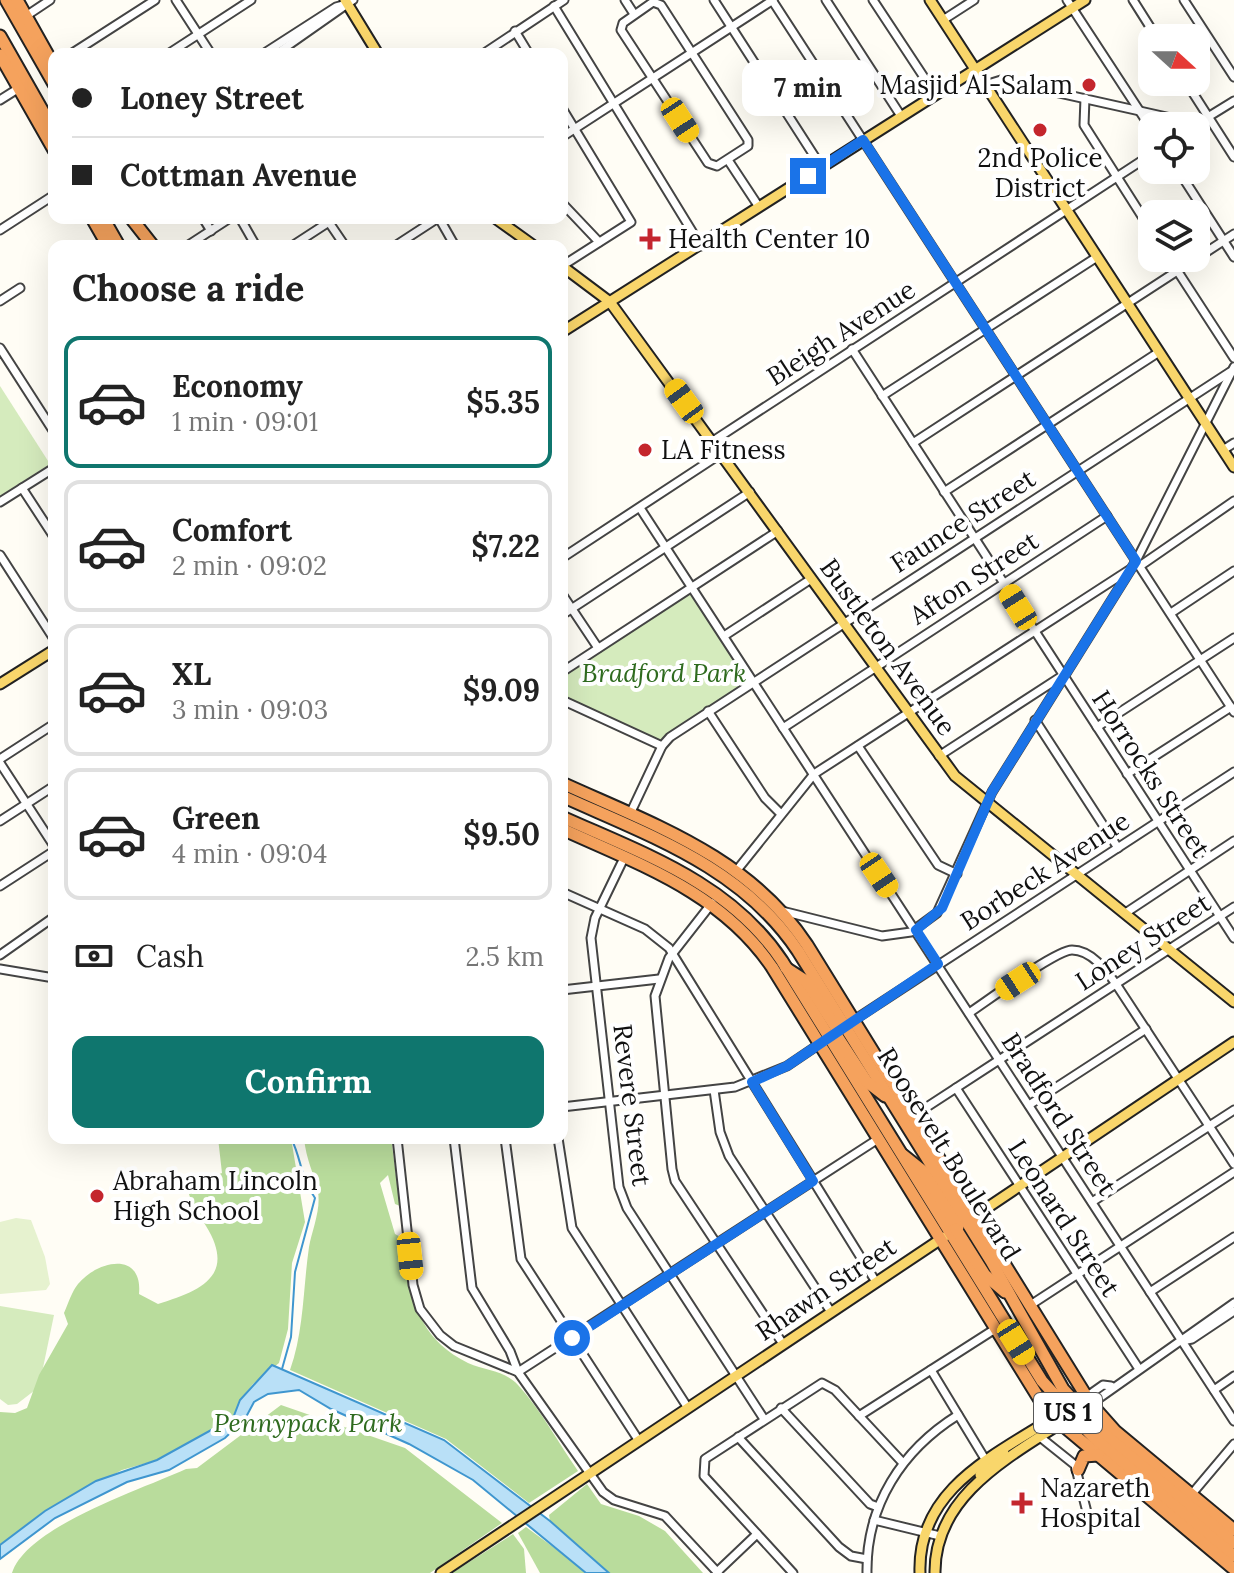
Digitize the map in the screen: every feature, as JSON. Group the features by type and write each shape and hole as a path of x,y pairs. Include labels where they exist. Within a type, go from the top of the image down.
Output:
{"highway":[{"path":"6,0 48,74"},
{"path":"17,0 48,54"},
{"path":"0,36 48,120"},
{"path":"0,55 48,139"},
{"path":"135,224 150,240"},
{"name":"Roosevelt Boulevard","path":"568,786 705,849 737,870 782,911 807,945 837,1032 867,1082 909,1120"},
{"path":"568,794 593,797"},
{"name":"Roosevelt Boulevard","path":"568,796 688,853 739,886 791,940 837,1032 896,1168 1029,1306 1086,1402 1115,1431 1234,1530"},
{"path":"568,820 690,876 727,901 760,932 786,968 806,981 837,1032"},
{"name":"Roosevelt Boulevard","path":"568,832 685,886 712,903 894,1086 957,1228 995,1329 1027,1381 1098,1455 1234,1569"},
{"path":"605,849 646,855"},
{"name":"Roosevelt Boulevard","path":"882,1134 923,1171 985,1275 1013,1302 1054,1376 1083,1413 1234,1543"},
{"name":"Roosevelt Boulevard","path":"957,1228 1032,1367 1061,1405 1095,1439 1234,1556"},
{"path":"1078,1470 1084,1456 1098,1455"}],"main road":[{"path":"930,0 975,69 988,96 997,103"},
{"path":"568,328 822,168 1070,4 1085,0"},
{"path":"349,1 375,48"},
{"path":"975,69 988,84 997,103 1234,467"},
{"path":"503,224 526,240"},
{"name":"Bustleton Avenue","path":"568,270 610,302 955,776 1172,948 1234,1002"},
{"path":"0,684 48,654"},
{"name":"Rhawn Street","path":"441,1573 1234,1042"},
{"path":"935,1573 940,1536 952,1511 989,1466 1019,1440 1086,1402"},
{"path":"920,1573 925,1533 950,1489 1040,1437 1060,1418"}],"street":[{"path":"26,16 50,0"},
{"path":"80,48 155,0"},
{"path":"176,0 207,48"},
{"path":"177,48 251,0"},
{"path":"491,48 564,0"},
{"path":"625,0 634,14"},
{"path":"714,0 822,168"},
{"path":"568,133 772,0 1232,709 1127,774"},
{"path":"826,0 901,116"},
{"path":"873,0 935,94"},
{"path":"943,20 974,0"},
{"path":"1133,0 1148,24"},
{"path":"1184,0 1234,77"},
{"path":"272,48 349,1"},
{"path":"284,48 349,1"},
{"path":"653,2 659,3 692,53 748,140 748,146 717,166 708,163 621,30 623,23 653,2"},
{"path":"1070,4 1140,111"},
{"path":"554,6 701,246"},
{"path":"515,31 525,48"},
{"path":"988,84 1001,80 1144,112"},
{"path":"0,100 19,88"},
{"path":"1085,98 1084,125 1138,211"},
{"path":"1210,116 1234,101"},
{"path":"568,117 631,222 568,262"},
{"path":"1210,120 1234,157"},
{"path":"728,160 759,207"},
{"name":"Bleigh Avenue","path":"713,441 1138,163"},
{"path":"1187,184 1234,257"},
{"path":"0,230 48,199"},
{"path":"568,209 599,242"},
{"path":"207,224 211,231"},
{"path":"197,240 221,224"},
{"path":"300,240 323,224"},
{"path":"406,240 429,224"},
{"path":"1210,250 1234,234"},
{"path":"882,396 1097,257"},
{"path":"913,443 1176,272"},
{"path":"1179,272 1234,358"},
{"path":"0,301 20,288"},
{"path":"0,348 48,423"},
{"name":"Horrocks Street","path":"852,349 1234,938"},
{"path":"944,492 1159,352"},
{"path":"0,368 9,362"},
{"path":"1138,564 1145,544 1233,369"},
{"name":"Faunce Street","path":"630,814 662,746 708,711 1233,369"},
{"path":"1223,450 1234,443"},
{"path":"568,554 722,453"},
{"path":"0,502 48,472"},
{"path":"22,488 48,528"},
{"path":"568,611 750,492"},
{"path":"737,870 814,774 1234,501"},
{"name":"Bradford Street","path":"640,508 1234,1421"},
{"name":"Afton Street","path":"783,728 1107,516"},
{"path":"568,668 778,531"},
{"path":"1145,544 1152,549 1165,548"},
{"path":"1,560 48,630"},
{"path":"782,911 882,936 916,930 942,908 987,803 1035,720 1131,569"},
{"path":"1171,613 1234,571"},
{"path":"724,636 811,579"},
{"path":"1093,591 1117,592"},
{"path":"568,604 598,648"},
{"path":"1097,727 1234,638"},
{"path":"939,756 1064,675"},
{"path":"568,703 662,746"},
{"path":"708,711 765,798 781,814"},
{"path":"1035,720 1118,848"},
{"path":"48,728 0,761 48,839"},
{"path":"858,746 938,865 957,874"},
{"name":"Borbeck Avenue","path":"568,1106 714,1090 752,1082 787,1066 1234,772"},
{"path":"0,821 48,790"},
{"path":"1127,912 1234,841"},
{"path":"0,886 48,853"},
{"name":"Revere Street","path":"624,858 600,909 591,938 620,1192 669,1274 764,1419"},
{"path":"568,895 649,932 672,953 876,1282"},
{"path":"712,903 672,953 659,979 655,1004 673,1175 783,1344"},
{"name":"Loney Street","path":"909,1120 1234,907"},
{"path":"0,955 48,921"},
{"path":"969,1013 1063,951 1073,950 1092,959 1116,984 1234,1164"},
{"path":"0,969 48,977"},
{"path":"568,989 659,979"},
{"path":"1029,1105 1146,1029"},
{"name":"Leonard Street","path":"956,1088 1139,1369"},
{"path":"714,1090 720,1132 726,1149 831,1312"},
{"path":"1092,1202 1234,1110"},
{"path":"518,1372 882,1134"},
{"path":"398,1144 413,1285 420,1309 440,1335 454,1346 518,1372"},
{"path":"455,1144 472,1288 510,1351 518,1372 588,1474 614,1500 665,1516 718,1572 757,1534"},
{"path":"506,1144 518,1251 527,1270 639,1441"},
{"path":"559,1144 565,1202 572,1228 688,1408"},
{"path":"1029,1306 1234,1172"},
{"path":"1150,1292 1234,1237"},
{"path":"1086,1402 1182,1341 1188,1333 1234,1303"},
{"path":"1182,1341 1192,1339 1234,1311"},
{"path":"859,1416 995,1329"},
{"path":"931,1370 989,1466"},
{"path":"1214,1390 1234,1376"},
{"path":"793,1573 704,1476 702,1464 709,1456 816,1385 833,1388 903,1463"},
{"path":"781,1408 870,1504 878,1507"},
{"path":"867,1573 878,1507 903,1463 920,1442 958,1415"},
{"path":"738,1437 839,1547 851,1556 867,1559"},
{"path":"1040,1437 1071,1459 1078,1470 1090,1524"},
{"path":"1191,1495 1234,1444"},
{"path":"874,1520 940,1536"}],"green space":[{"path":"0,386 48,465 0,496"},
{"name":"Bradford Park","path":"692,588 753,682 662,746 568,703 568,668"},
{"path":"219,1144 292,1144 305,1222 292,1263 288,1329 279,1363 253,1384 240,1400 233,1418 157,1460 122,1470 45,1511 0,1545 0,1412 15,1413 27,1408 39,1375 68,1324 64,1313 72,1294 78,1284 97,1269 107,1265 127,1266 134,1271 138,1280 139,1294 158,1304 188,1293 209,1279 216,1269 215,1243 192,1202 187,1186 222,1173"},
{"path":"305,1144 392,1144 400,1206 395,1204 388,1175 380,1183 395,1234 404,1239 413,1295 426,1326 450,1352 468,1363 507,1376 518,1385 578,1471 529,1503 446,1439 290,1370 298,1340 309,1247 318,1206 318,1192"},
{"path":"16,1218 31,1220 45,1257 50,1284 46,1290 0,1294 0,1222"},
{"path":"0,1306 54,1315 39,1387 17,1404 8,1405 0,1399"},
{"name":"Pennypack Park","path":"281,1405 405,1448 502,1523 430,1573 12,1573 22,1556 62,1525 116,1498 186,1469 197,1468"},
{"path":"587,1484 601,1504 639,1516 665,1531 703,1573 609,1573 550,1521 549,1515"},
{"path":"526,1527 586,1573 540,1573 518,1533"},
{"path":"513,1534 524,1549 526,1573 452,1573"}],"water":[{"path":"272,1365 444,1440 550,1521 609,1573 586,1573 473,1480 409,1444 331,1409 299,1390 268,1394 254,1402 245,1419 225,1438 169,1470 127,1482 55,1518 0,1559 0,1545 45,1511 96,1481 157,1460 233,1418 240,1400"}],"waterway":[{"path":"282,1369 291,1337 295,1272 315,1198 306,1183 293,1144"}],"place":[{"name":"Masjid Al-Salam","path":"1089,85"},
{"name":"2nd Police District","path":"1040,130"},
{"name":"Health Center 10","path":"650,239"},
{"name":"LA Fitness","path":"645,450"},
{"name":"Abraham Lincoln High School","path":"97,1196"},
{"name":"Nazareth Hospital","path":"1022,1503"}],"route":[{"path":"572,1338 813,1181 752,1082 787,1066 938,964 916,930 942,908 992,792 1136,561 863,140 808,176"}]}
